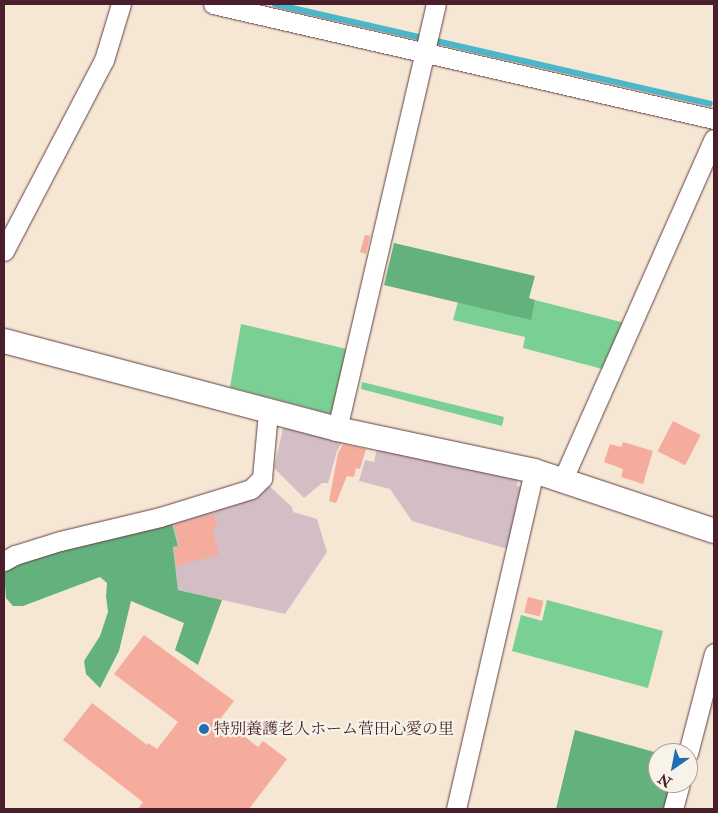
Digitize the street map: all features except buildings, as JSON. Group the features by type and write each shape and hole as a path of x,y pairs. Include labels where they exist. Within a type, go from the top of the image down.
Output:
{"street":[{"path":"4,251 104,60 121,4"},
{"path":"214,4 426,51 714,119"},
{"path":"337,429 436,4"},
{"path":"563,479 714,139"},
{"path":"4,341 337,429 534,471 563,479 714,531"},
{"path":"4,561 15,555 60,541 160,518 252,489 262,478 268,412"},
{"path":"456,809 534,471"},
{"path":"691,743 714,654"},
{"path":"673,809 677,793"}],"shaded area":[{"path":"284,424 344,439 337,451 328,483 322,483 304,498 274,468"},
{"path":"377,448 518,478 517,486 526,488 511,550 412,521 390,489 359,481 365,460 374,462"},
{"path":"265,482 292,507 293,512 317,519 327,552 285,614 178,590 173,547 178,546 172,523"}],"green space":[{"path":"394,243 535,276 529,298 535,300 531,320 384,285"},
{"path":"535,300 629,324 610,371 523,348 525,337 453,320 458,302 530,319"},
{"path":"241,324 351,350 338,405 331,414 230,387"},
{"path":"362,382 504,417 502,426 361,389"},
{"path":"172,523 178,546 173,547 178,590 222,600 198,665 175,650 184,623 131,601 119,651 100,688 86,674 84,661 100,636 108,612 107,583 100,577 23,606 13,606 6,598 4,570 25,558"},
{"path":"547,600 663,631 648,688 512,651 521,615 542,621"},
{"path":"575,730 648,750 648,793 671,793 667,809 556,809"}],"waterway":[{"path":"275,4 710,104"}],"place":[{"name":"特別養護老人ホーム菅田心愛の里","path":"204,729"}]}
